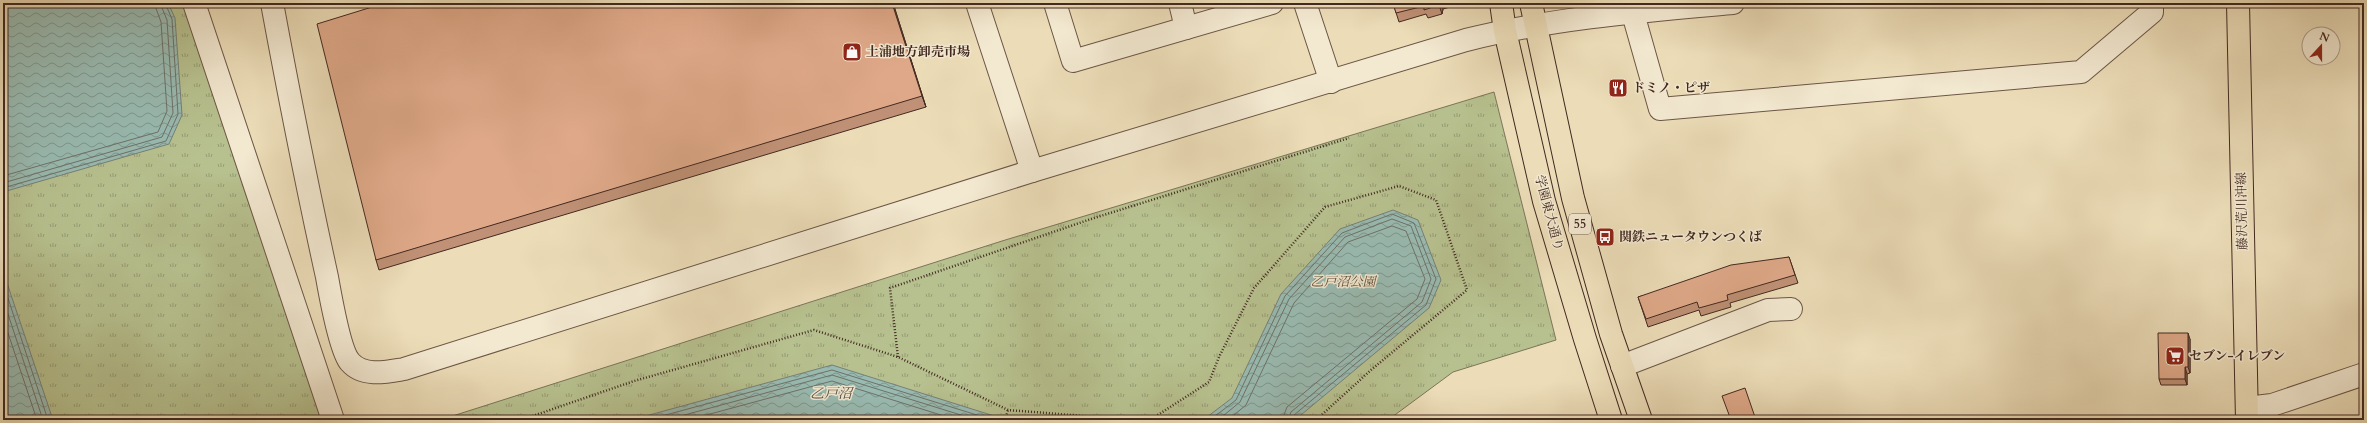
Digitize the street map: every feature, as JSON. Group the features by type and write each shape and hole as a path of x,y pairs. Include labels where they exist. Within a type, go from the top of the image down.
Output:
{"main road":[{"name":"学園東大通り","path":"1501,3 1505,30 1544,201 1584,340 1611,420"},
{"name":"学園東大通り","path":"1531,3 1573,198 1622,366 1641,420"},
{"name":"藤沢荒川沖線","path":"2238,3 2247,414"}],"street":[{"path":"194,3 333,420"},
{"path":"272,3 303,166 337,327 348,361 360,371 384,372 404,369 1032,171 1466,40 1505,30 1631,7 1733,3"},
{"path":"977,3 1032,171"},
{"path":"1054,3 1073,61 1272,3"},
{"path":"1180,3 1186,28"},
{"path":"1304,3 1331,82"},
{"path":"1631,7 1660,109 2081,72 2152,12 2152,3"},
{"path":"1622,366 1768,310 1791,309"},
{"path":"2247,414 2364,374"}],"path":[{"path":"898,357 890,288 1091,219 1349,138"},
{"path":"1150,420 1209,382 1218,357 1254,288 1325,207 1398,186 1436,200 1467,290 1371,370 1316,420"},
{"path":"521,420 634,381 814,330 898,357 1008,410 1135,420"},
{"path":"1005,420 1008,410"}],"green space":[{"path":"3,3 190,3 340,420 3,420"},
{"name":"乙戸沼公園","path":"1494,92 1556,340 1453,372 1388,420 440,420 1002,241"}],"water":[{"path":"3,3 168,3 175,18 182,115 169,144 3,192"},
{"path":"1393,210 1418,220 1441,280 1429,308 1295,420 1203,420 1232,398 1281,294 1340,229"},
{"path":"3,271 53,420 3,420"},
{"name":"乙戸沼","path":"832,365 1007,420 631,420"}],"building":[{"path":"385,3 892,3 922,96 376,260 317,24"},
{"path":"1393,3 1439,3 1439,5 1424,10 1424,6 1396,13"},
{"path":"1789,257 1795,275 1727,295 1728,300 1699,308 1697,302 1646,319 1638,297 1731,265"},
{"name":"セブン-イレブン","path":"2158,333 2188,333 2188,367 2185,367 2185,379 2159,379"},
{"path":"1745,388 1756,420 1731,420 1722,396"}],"place":[{"name":"土浦地方卸売市場","path":"852,52"},
{"name":"ドミノ・ピザ","path":"1618,88"},
{"name":"関鉄ニュータウンつくば","path":"1605,237"},
{"name":"セブン-イレブン","path":"2175,356"}]}
